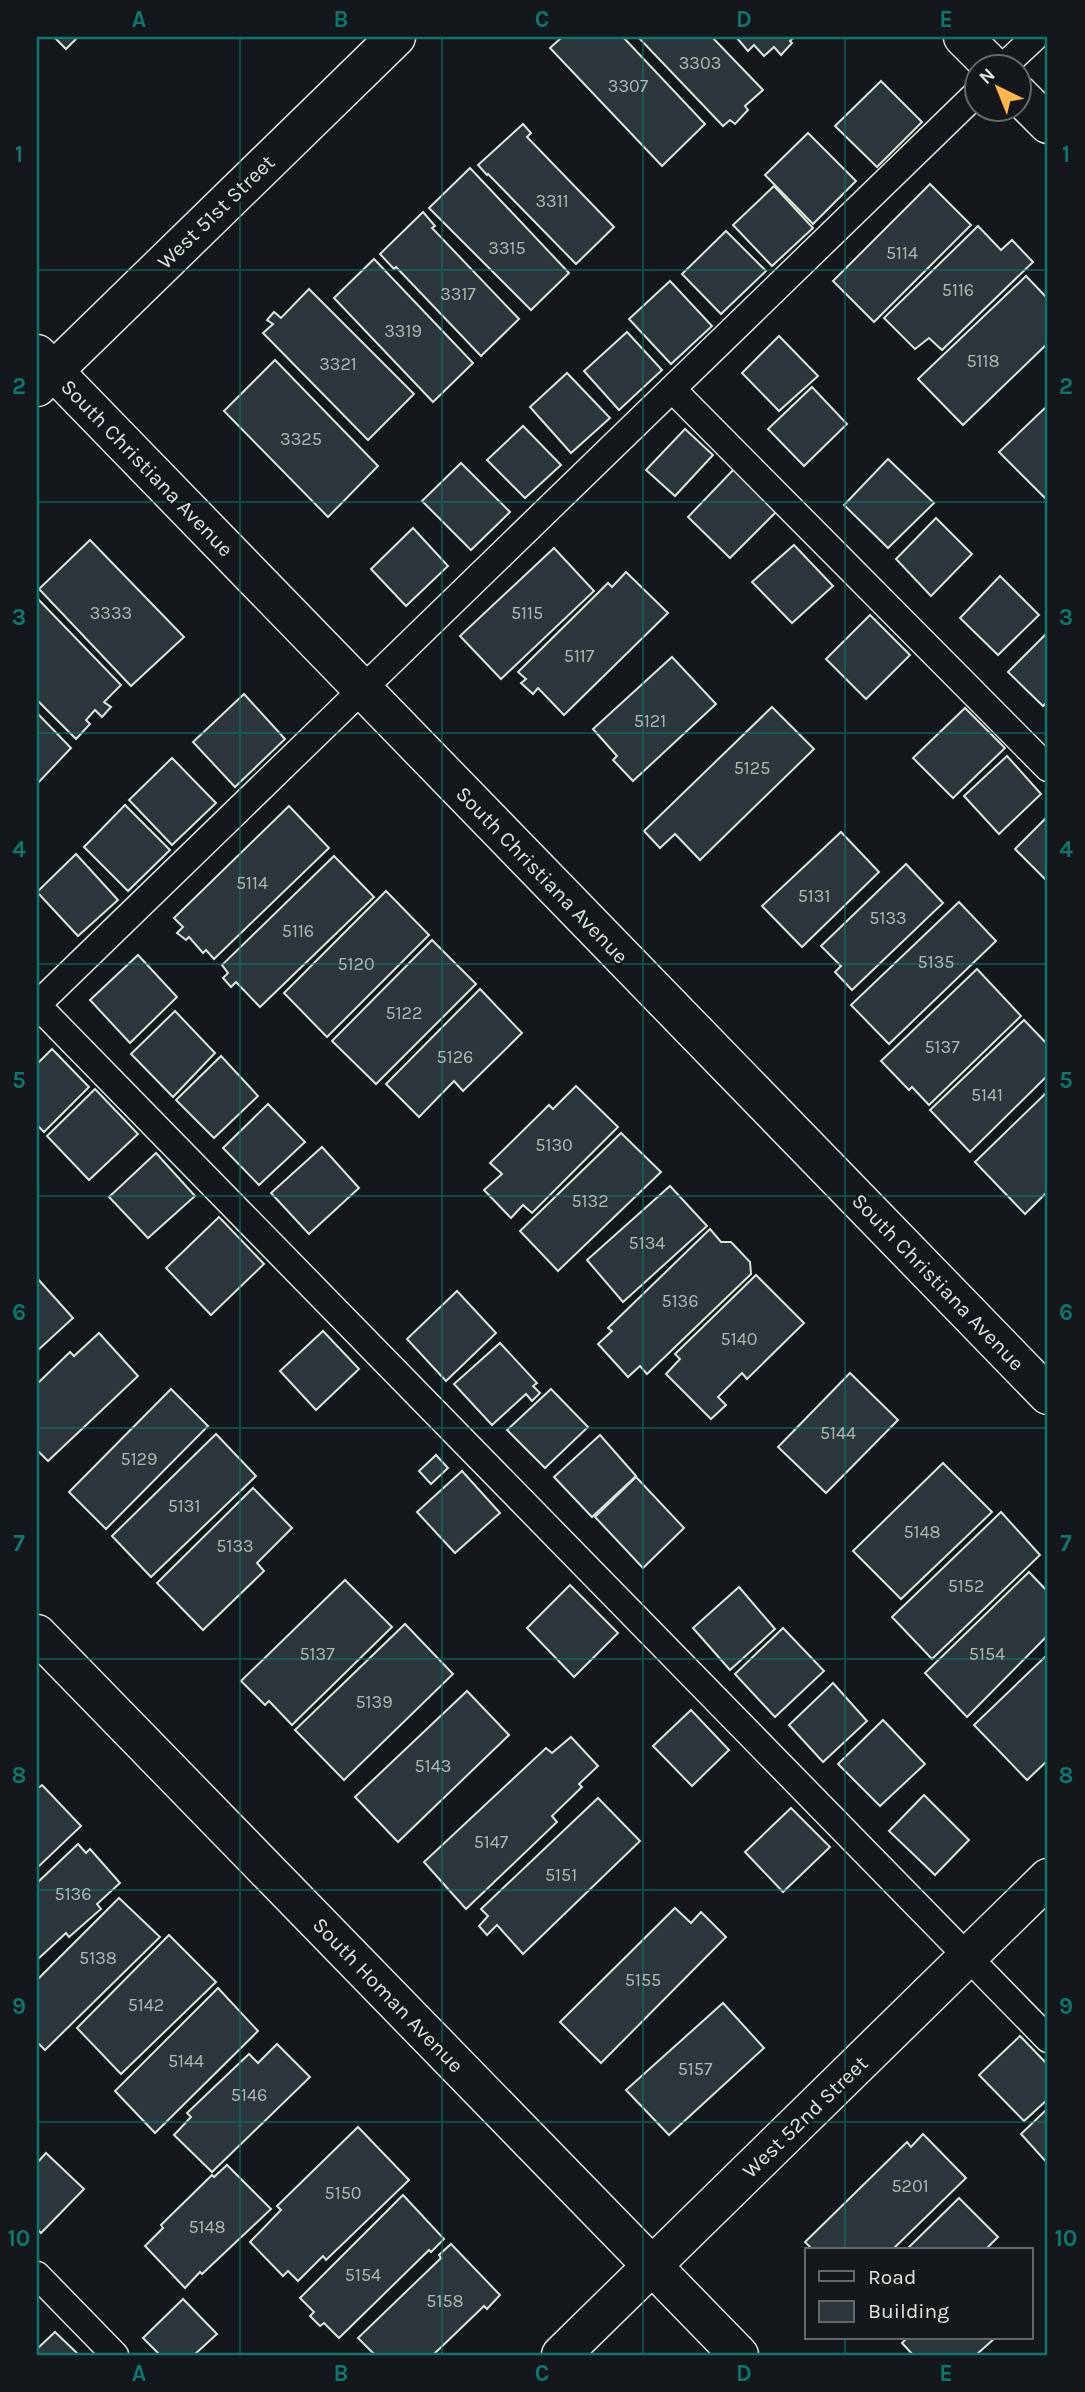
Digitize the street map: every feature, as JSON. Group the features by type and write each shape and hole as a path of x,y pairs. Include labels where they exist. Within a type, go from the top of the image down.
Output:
{"street":[{"name":"West 51st Street","path":"42,371 396,37"},
{"path":"963,37 978,52"},
{"path":"1032,108 1048,124"},
{"name":"South Christiana Avenue","path":"42,371 362,690 1048,1395"},
{"name":"South Homan Avenue","path":"37,1634 739,2355"},
{"name":"West 52nd Street","path":"561,2355 1048,1878"}],"lane":[{"path":"1019,52 1035,37"},
{"path":"962,108 37,1005 1048,2039"},
{"path":"672,388 1048,768"},
{"path":"37,2275 115,2355"}],"building":[{"path":"54,37 78,37 66,49"},
{"path":"562,37 623,37 705,124 662,166 550,48"},
{"path":"638,37 712,37 763,90 745,106 748,110 735,124 730,120 723,126"},
{"path":"736,37 794,37 781,55 774,47 764,56 754,45 748,51"},
{"path":"881,81 922,122 877,167 835,126"},
{"path":"523,124 531,133 527,137 614,227 576,264 478,165"},
{"path":"808,133 856,181 813,224 765,175"},
{"path":"470,168 569,273 531,310 429,208"},
{"path":"930,184 971,225 874,322 833,281"},
{"path":"774,186 813,228 772,266 733,225"},
{"path":"423,212 435,226 432,228 519,319 481,356 396,267 394,269 380,254"},
{"path":"978,226 1001,250 1012,240 1033,262 942,350 929,338 915,349 884,318"},
{"path":"726,231 766,271 721,314 682,274"},
{"path":"374,259 473,363 433,402 334,298"},
{"path":"1026,276 1048,299 1048,343 963,425 918,379"},
{"path":"670,281 712,326 671,364 629,319"},
{"path":"309,289 414,394 368,440 263,333 273,324 267,320 274,312 281,318"},
{"path":"627,332 662,370 619,410 584,371"},
{"path":"779,336 818,376 779,411 742,373"},
{"path":"275,360 378,466 328,517 224,411"},
{"path":"567,373 610,418 571,453 530,407"},
{"path":"812,387 847,424 804,466 768,429"},
{"path":"1048,405 1048,499 1047,500 999,452"},
{"path":"523,426 561,465 525,498 487,460"},
{"path":"685,429 713,455 675,496 646,470"},
{"path":"888,459 934,503 888,548 844,505"},
{"path":"461,463 510,512 471,550 422,501"},
{"path":"735,468 777,511 730,558 688,517"},
{"path":"936,518 972,554 931,596 896,559"},
{"path":"413,528 448,566 406,606 371,569"},
{"path":"90,540 184,637 131,686 39,589"},
{"path":"794,545 833,586 792,623 752,582"},
{"path":"554,548 594,591 501,679 460,636"},
{"path":"626,572 668,613 564,715 538,688 533,694 521,683 526,679 518,672 608,583 612,587"},
{"path":"1000,576 1039,615 998,655 960,618"},
{"path":"37,598 121,685 104,702 111,707 102,717 95,710 86,720 90,724 76,739 37,700"},
{"path":"870,615 910,655 866,699 826,659"},
{"path":"1048,632 1048,701 1043,706 1008,672"},
{"path":"672,657 716,704 633,781 613,760 617,756 593,729"},
{"path":"244,694 285,739 235,787 193,742"},
{"path":"772,707 814,749 700,860 675,834 660,848 644,831"},
{"path":"965,708 1005,748 953,798 913,758"},
{"path":"37,713 71,748 37,784"},
{"path":"1007,756 1041,794 999,834 964,796"},
{"path":"172,758 216,803 172,845 129,800"},
{"path":"125,805 170,850 128,891 84,847"},
{"path":"289,806 329,848 214,959 206,950 203,953 189,937 186,940 177,933 183,927 174,918"},
{"path":"1048,816 1048,882 1015,849"},
{"path":"841,832 879,872 802,947 762,906"},
{"path":"76,854 118,900 78,936 37,892"},
{"path":"334,856 374,897 260,1007 236,982 231,987 223,978 228,973 222,965"},
{"path":"906,864 943,903 852,990 835,972 841,966 821,946"},
{"path":"386,891 429,935 327,1037 284,993"},
{"path":"959,902 996,941 889,1044 851,1005"},
{"path":"432,940 476,984 376,1084 332,1041"},
{"path":"138,955 177,997 130,1043 90,1000"},
{"path":"977,969 1021,1016 929,1105 912,1087 909,1090 881,1061"},
{"path":"480,989 522,1033 463,1091 454,1081 419,1117 386,1084"},
{"path":"175,1011 215,1053 173,1097 131,1054"},
{"path":"1024,1020 1048,1045 1048,1075 970,1152 930,1110"},
{"path":"52,1049 89,1087 44,1132 37,1125 37,1064"},
{"path":"221,1056 258,1096 214,1138 176,1100"},
{"path":"576,1086 618,1127 532,1213 523,1205 511,1218 484,1190 502,1174 490,1163 549,1105 553,1109"},
{"path":"95,1089 138,1134 89,1180 47,1136"},
{"path":"1048,1091 1048,1191 1025,1214 975,1162"},
{"path":"268,1104 305,1142 259,1185 223,1148"},
{"path":"621,1133 661,1172 558,1271 520,1231"},
{"path":"322,1147 359,1188 309,1234 271,1193"},
{"path":"156,1153 195,1196 148,1238 109,1197"},
{"path":"670,1186 707,1226 623,1302 587,1260"},
{"path":"219,1217 264,1264 211,1315 166,1268"},
{"path":"710,1229 721,1242 731,1242 750,1262 751,1274 647,1374 640,1366 628,1377 598,1344 612,1331 608,1328"},
{"path":"756,1275 804,1323 747,1379 742,1373 718,1397 726,1405 711,1419 666,1374 680,1359 675,1354"},
{"path":"37,1278 73,1318 37,1351"},
{"path":"457,1291 496,1333 446,1381 407,1339"},
{"path":"323,1331 359,1369 316,1410 280,1371"},
{"path":"99,1333 138,1376 48,1461 37,1450 37,1384 70,1352 74,1356"},
{"path":"500,1343 537,1383 533,1386 540,1393 532,1401 526,1394 492,1425 454,1384"},
{"path":"850,1373 898,1420 826,1493 778,1447"},
{"path":"171,1389 208,1426 106,1529 69,1492"},
{"path":"551,1389 588,1427 545,1468 507,1430"},
{"path":"216,1434 256,1476 151,1577 112,1536"},
{"path":"600,1435 636,1476 592,1517 554,1477"},
{"path":"436,1455 448,1468 431,1484 419,1471"},
{"path":"943,1463 992,1512 901,1599 853,1551"},
{"path":"462,1471 500,1513 455,1553 417,1512"},
{"path":"636,1477 684,1528 643,1568 595,1517"},
{"path":"253,1488 292,1528 257,1563 264,1571 203,1630 157,1583"},
{"path":"1001,1512 1040,1555 932,1659 892,1617"},
{"path":"1029,1572 1048,1592 1048,1635 967,1717 925,1673"},
{"path":"345,1580 392,1627 292,1725 269,1701 265,1705 241,1681"},
{"path":"570,1585 618,1633 574,1677 527,1628"},
{"path":"739,1587 775,1629 730,1670 693,1628"},
{"path":"405,1624 453,1674 344,1780 295,1730"},
{"path":"783,1628 824,1671 775,1717 735,1674"},
{"path":"1048,1654 1048,1760 1027,1780 974,1725"},
{"path":"833,1683 867,1721 823,1762 789,1725"},
{"path":"467,1691 509,1735 398,1842 355,1797"},
{"path":"691,1710 729,1750 692,1786 653,1746"},
{"path":"883,1720 925,1764 880,1806 838,1764"},
{"path":"571,1737 598,1766 579,1784 582,1787 552,1816 557,1822 466,1909 424,1862 546,1748 552,1753"},
{"path":"42,1785 81,1826 37,1868 37,1789"},
{"path":"924,1795 969,1840 935,1875 889,1831"},
{"path":"598,1798 640,1841 523,1954 497,1925 487,1935 479,1926 488,1916 481,1909"},
{"path":"791,1808 830,1847 783,1892 745,1852"},
{"path":"78,1844 86,1853 90,1849 120,1883 97,1904 101,1909 69,1937 66,1933 37,1960 37,1883"},
{"path":"119,1898 160,1937 45,2050 37,2042 37,1980"},
{"path":"675,1908 691,1923 701,1912 726,1937 601,2063 560,2022"},
{"path":"169,1935 216,1982 121,2074 77,2028"},
{"path":"218,1988 258,2031 155,2133 115,2091"},
{"path":"723,2003 764,2048 669,2135 626,2090"},
{"path":"1020,2036 1048,2065 1048,2099 1024,2121 979,2075"},
{"path":"277,2044 310,2077 212,2172 174,2135 191,2117 187,2113 249,2054 258,2063"},
{"path":"1048,2108 1048,2164 1021,2134"},
{"path":"358,2127 409,2180 326,2260 323,2256 298,2281 288,2271 283,2276 250,2242 281,2210 277,2206"},
{"path":"923,2134 966,2178 894,2248 811,2248 805,2242 907,2142 911,2147"},
{"path":"46,2153 84,2189 41,2233 37,2229 37,2163"},
{"path":"227,2165 271,2209 185,2288 145,2246 163,2228 161,2225 212,2175 214,2177"},
{"path":"403,2195 444,2239 431,2252 429,2250 339,2338 324,2323 320,2326 310,2316 314,2312 300,2298"},
{"path":"959,2198 998,2237 987,2248 908,2248"},
{"path":"451,2244 500,2295 487,2309 484,2306 433,2355 375,2355 358,2338 441,2258 439,2255"},
{"path":"183,2299 217,2334 194,2355 160,2355 143,2338"},
{"path":"55,2332 79,2355 37,2355 37,2349"},
{"path":"905,2340 993,2340 976,2355 913,2355 902,2343"}]}
